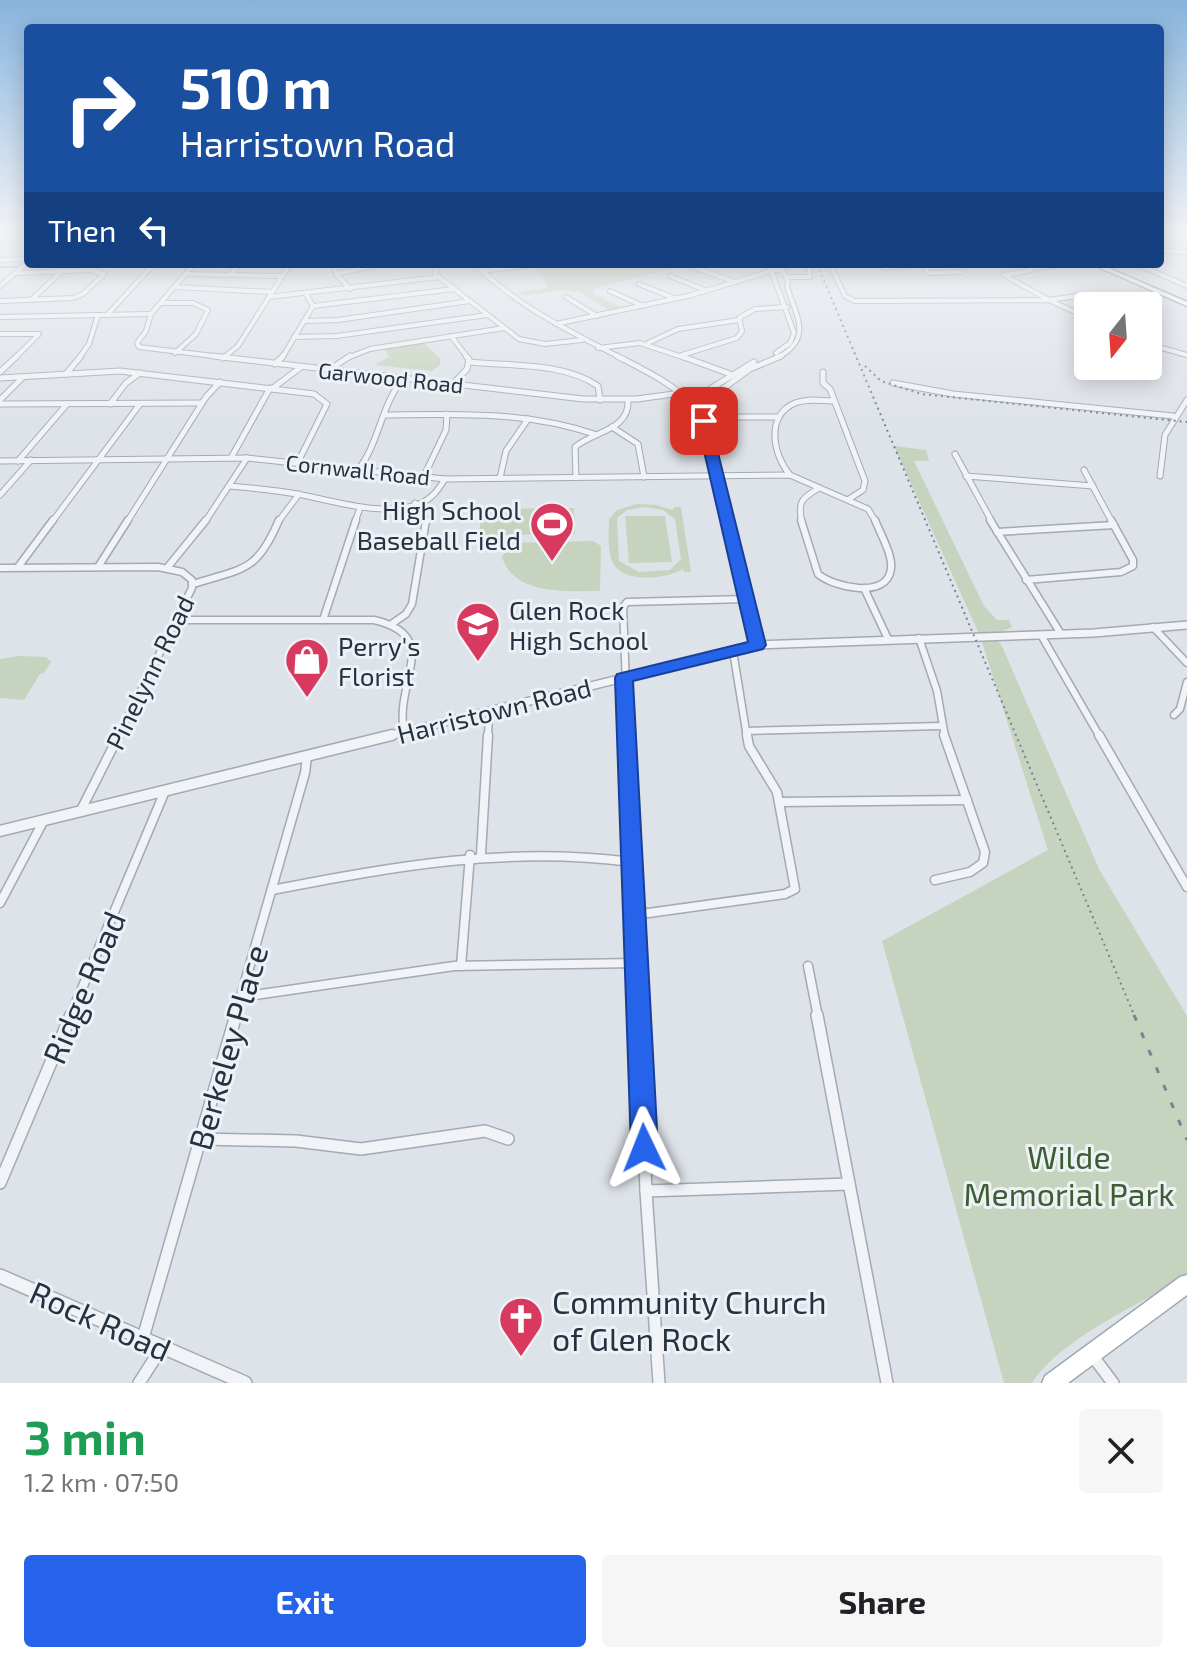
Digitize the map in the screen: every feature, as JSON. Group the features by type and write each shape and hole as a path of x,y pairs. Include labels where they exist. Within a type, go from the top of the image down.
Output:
{"main road":[{"path":"1052,1383 1187,1284"}],"street":[{"path":"30,300 35,296"},
{"path":"0,301 79,296"},
{"path":"107,315 125,296"},
{"path":"0,317 151,314 167,296"},
{"path":"223,358 238,346 269,296"},
{"path":"307,296 313,306"},
{"path":"313,306 400,296"},
{"path":"463,296 519,339 558,344 582,340"},
{"path":"511,296 582,340 684,395 702,417 757,645"},
{"path":"620,296 643,306"},
{"path":"667,296 676,299"},
{"path":"556,324 689,296"},
{"path":"782,296 794,331 790,343"},
{"path":"684,395 716,392 797,344 801,331 790,296"},
{"path":"845,296 860,302 1049,300 1074,296"},
{"path":"1041,296 1074,312"},
{"path":"566,297 597,316"},
{"path":"304,321 338,320 470,301"},
{"path":"161,303 197,304 209,312 186,345 175,353"},
{"path":"275,364 289,350 313,306"},
{"path":"648,343 658,336 701,325 739,320 743,314 755,309 793,307"},
{"name":"Garwood Road","path":"151,314 146,331 137,343 139,347 600,400 684,395"},
{"path":"66,374 67,367 87,348 93,321 98,315"},
{"path":"294,337 329,337 487,315"},
{"path":"682,355 737,338 742,331 739,320"},
{"path":"329,370 363,350 504,328"},
{"path":"0,334 39,334 0,375"},
{"path":"451,336 467,352 469,362 453,384"},
{"path":"598,348 626,342 648,343 740,376"},
{"path":"684,395 710,389 790,343 797,344"},
{"path":"1162,348 1187,355"},
{"path":"469,362 573,373 598,386 600,400"},
{"path":"231,458 271,388 301,367"},
{"path":"0,375 22,378 111,370 314,394 326,401 298,462"},
{"path":"823,372 823,383 830,389 865,481 863,490 849,499"},
{"path":"110,404 126,383 140,373"},
{"path":"0,402 22,378"},
{"path":"357,471 372,453 390,392 403,379"},
{"path":"98,567 202,403 220,382"},
{"path":"893,383 939,393 1173,416"},
{"path":"576,477 575,447 627,416 630,407 628,400"},
{"path":"1160,476 1163,441 1173,416 1187,400"},
{"path":"702,417 779,417 799,402 834,401"},
{"path":"0,402 202,403"},
{"path":"18,461 67,404"},
{"path":"18,567 140,404"},
{"path":"385,415 447,414 528,419 594,434"},
{"path":"423,478 446,430 447,414"},
{"path":"779,417 774,437 784,469 790,475 849,499 872,513 892,566 891,574 885,581 864,588 836,584 817,572 798,507 802,498 819,488"},
{"path":"500,478 506,451 528,419"},
{"path":"612,427 638,444 644,477"},
{"path":"955,454 997,532 1061,634"},
{"path":"167,568 194,538 247,458"},
{"name":"Cornwall Road","path":"0,461 247,458 445,479 790,475"},
{"path":"0,495 31,460"},
{"path":"1026,580 1130,569 1133,560 1084,470"},
{"path":"966,476 1093,486"},
{"path":"229,486 299,494 360,508 387,508 415,503 436,494 445,479"},
{"path":"193,584 238,570 259,559 267,549 281,515 299,494"},
{"path":"393,623 412,604 428,525 425,515 415,503"},
{"path":"323,620 360,508"},
{"path":"997,532 1114,525"},
{"name":"Pinelynn Road","path":"0,568 167,568 186,574 193,584 81,810"},
{"path":"864,588 888,639"},
{"path":"659,1383 646,1191 623,607 635,600 747,599"},
{"path":"176,620 374,620 393,623 409,633 413,644 400,712 404,732"},
{"name":"Harristown Road","path":"0,831 757,645 1041,635 1187,625"},
{"path":"1153,627 1187,663"},
{"path":"1041,635 1187,887"},
{"path":"919,638 937,691 941,726 985,858 973,871 935,880"},
{"path":"634,915 792,892 796,884 772,781 753,758 733,651"},
{"path":"1174,715 1180,709 1187,682"},
{"path":"481,854 489,711"},
{"path":"746,731 941,726"},
{"name":"Berkeley Place","path":"143,1338 272,890 307,756"},
{"name":"Ridge Road","path":"0,1183 165,791"},
{"path":"779,802 967,800"},
{"path":"0,903 44,820"},
{"path":"272,890 481,854 572,854 632,862"},
{"path":"461,966 470,855"},
{"path":"241,997 461,966 636,963"},
{"path":"808,966 887,1383"},
{"path":"201,1139 296,1141 361,1149 485,1131 508,1139"},
{"path":"646,1191 849,1184"},
{"name":"Rock Road","path":"0,1276 245,1383"},
{"path":"139,1383 162,1347"},
{"path":"1091,1353 1113,1383"}],"green space":[{"path":"586,296 598,296 625,310 613,313"},
{"path":"421,341 440,358 440,365 432,371 374,365 389,357 384,346"},
{"name":"Wilde Memorial Park","path":"894,446 926,450 929,461 914,461 984,606 997,620 1009,620 1012,627 992,636 1001,644 1100,871 1187,1016 1187,1277 1081,1337 1045,1367 1032,1383 1004,1383 882,941 1048,850 980,636"},
{"path":"637,504 673,510 674,507 681,507 691,572 684,572 683,569 646,578 618,570 611,558 609,541 609,519 617,510","holes":["644,507 663,510 675,519 681,559 670,570 639,572 619,561 617,518 627,510"]},
{"path":"574,508 575,534 479,535 482,509"},
{"path":"625,516 665,516 672,562 629,563"},
{"name":"High School Baseball Field","path":"593,541 601,546 600,591 558,591 530,585 508,570 502,557 509,543"},
{"path":"46,657 51,662 24,700 0,698 0,659"}],"railway":[{"path":"830,296 1135,1017"},
{"path":"865,366 881,381 921,394 1187,422"},
{"path":"1134,1015 1187,1140"}],"place":[{"name":"High School Baseball Field","path":"552,563"},
{"name":"Glen Rock High School","path":"478,663"},
{"name":"Perry's Florist","path":"307,699"},
{"name":"Community Church of Glen Rock","path":"521,1358"}],"route":[{"path":"644,1148 624,678 757,645 704,421"}]}
